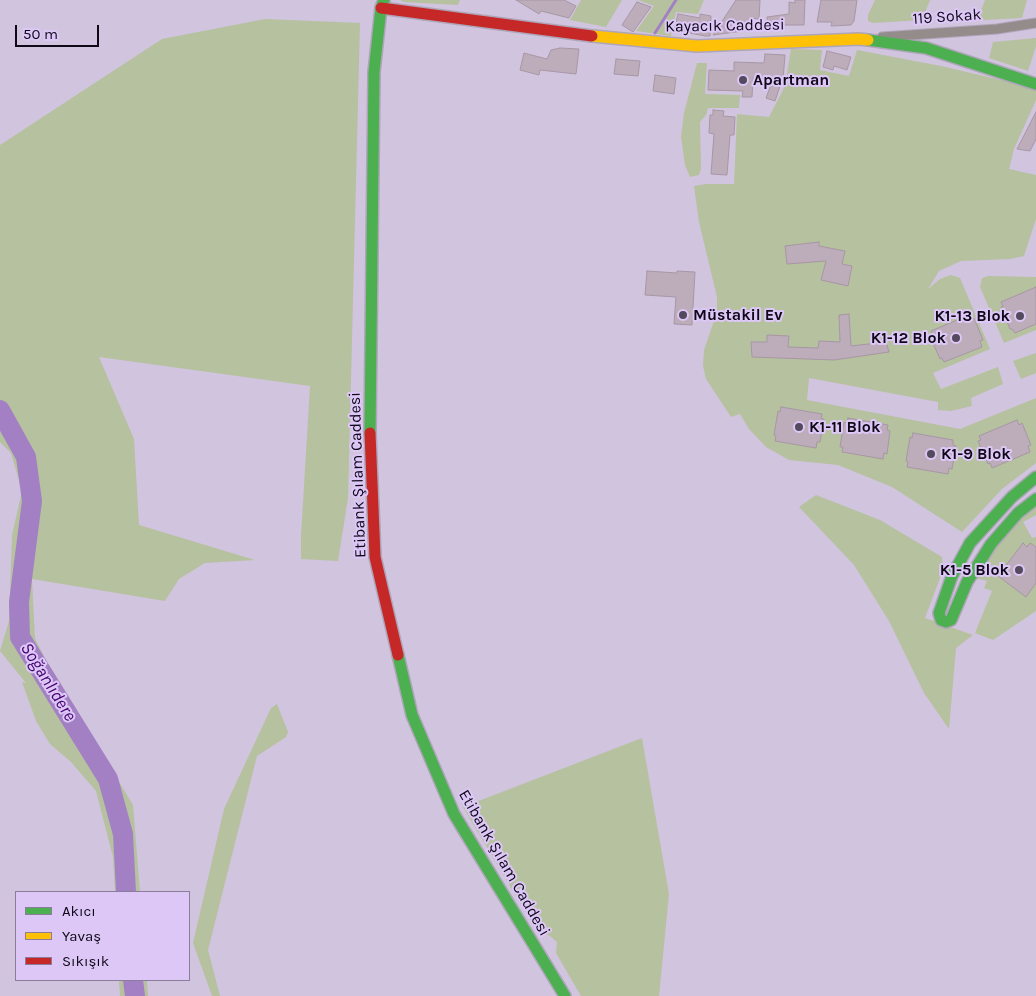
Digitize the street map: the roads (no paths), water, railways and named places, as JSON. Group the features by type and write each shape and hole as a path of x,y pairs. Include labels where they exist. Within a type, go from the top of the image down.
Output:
{"street":[{"name":"Kayacık Caddesi","path":"382,4 605,38 696,46 859,39 926,48 1036,84"},
{"name":"Etibank Şılam Caddesi","path":"382,4 374,72 370,434 375,557 412,715 454,814 535,950 565,996"},
{"name":"119 Sokak","path":"859,39 997,29 1036,23"},
{"path":"1036,477 1012,497 970,543 952,576 938,613 941,620 946,622 951,620 967,582 991,544 1018,513 1036,498"}],"waterway":[{"name":"Soğanlıdere","path":"655,33 676,0"},
{"name":"Soğanlıdere","path":"0,410 26,457 32,501 19,602 20,637 108,779 123,834 126,891"},
{"name":"Soğanlıdere","path":"133,981 135,996"}],"place":[{"name":"Apartman","path":"743,80"},
{"name":"Müstakil Ev","path":"683,315"},
{"name":"K1-13 Blok","path":"1020,316"},
{"name":"K1-12 Blok","path":"956,338"},
{"name":"K1-11 Blok","path":"799,427"},
{"name":"K1-9 Blok","path":"931,454"},
{"name":"K1-5 Blok","path":"1019,570"}]}
